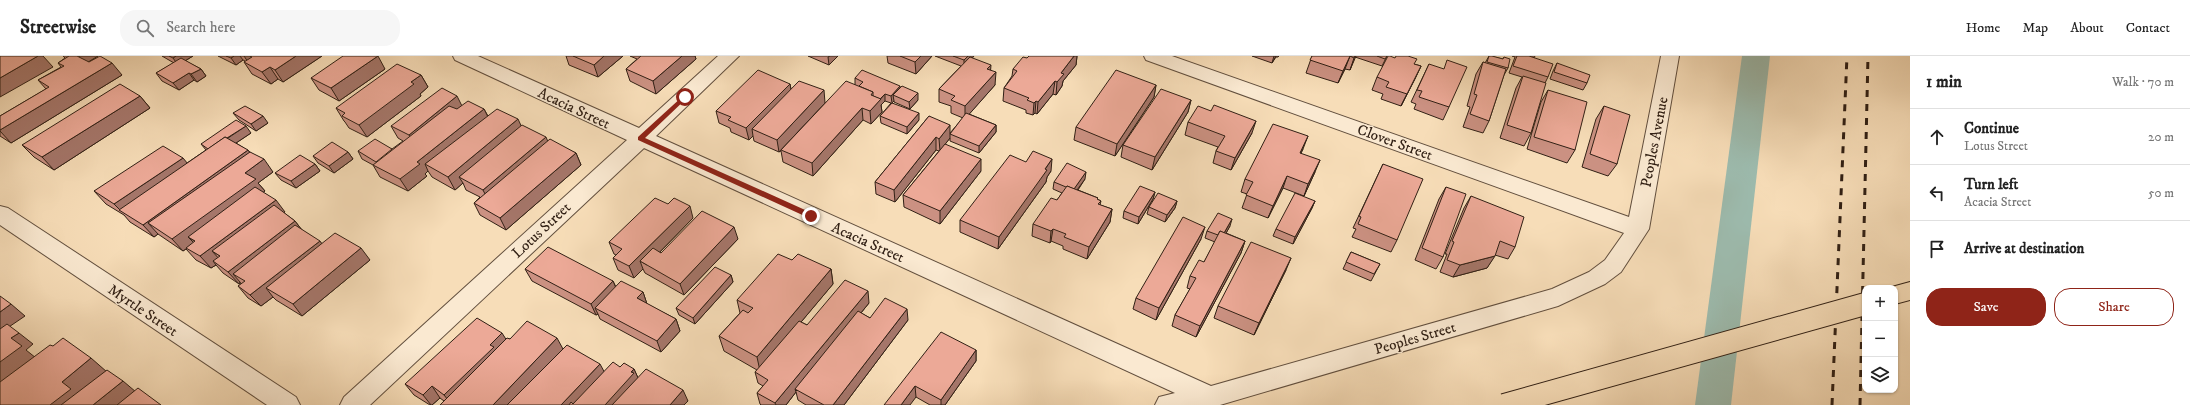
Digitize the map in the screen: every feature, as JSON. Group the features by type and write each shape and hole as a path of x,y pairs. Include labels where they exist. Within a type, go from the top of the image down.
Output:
{"highway":[{"path":"1898,294 1910,291"},
{"path":"1504,405 1862,305"}],"street":[{"name":"Acacia Street","path":"462,56 640,139 1210,397"},
{"name":"Lotus Street","path":"353,405 730,56"},
{"name":"Clover Street","path":"1153,56 1638,229"},
{"name":"Peoples Avenue","path":"1638,229 1670,56"},
{"name":"Myrtle Street","path":"0,214 287,405"},
{"name":"Peoples Street","path":"1168,405 1210,397 1558,297 1597,278 1613,266 1638,229"}],"building":[{"path":"0,56 38,56 0,78"},
{"path":"69,56 77,56 89,62 100,56 112,63 0,130 0,116 49,87 38,80 64,66 58,63"},
{"path":"250,56 296,56 275,70 270,67 262,72 244,62 252,57"},
{"path":"343,56 378,56 331,88 311,78"},
{"path":"573,56 604,56 594,65"},
{"path":"641,56 682,56 653,81 626,69"},
{"path":"900,56 921,56 915,62"},
{"path":"953,56 968,56 964,60"},
{"path":"1029,56 1074,56 1061,73 1064,74 1057,82 1055,81 1038,102 1036,101 1034,103 1027,100 1029,98 1004,88 1017,71 1013,69 1023,57 1027,58"},
{"path":"1312,56 1350,56 1343,71 1310,60"},
{"path":"1377,56 1387,56 1385,59"},
{"path":"1388,56 1395,58 1396,56 1408,56 1417,59 1414,64 1421,66 1407,94 1386,87 1389,82 1377,77"},
{"path":"1489,56 1510,59 1508,68 1487,62"},
{"path":"1517,56 1529,56 1553,64 1548,77 1513,66"},
{"path":"970,57 991,65 987,69 996,72 965,106 951,100 955,96 939,89"},
{"path":"181,58 201,69 191,74 189,73 173,83 156,73"},
{"path":"1447,60 1467,67 1449,107 1419,97 1422,91 1417,90 1429,64 1444,69"},
{"path":"1483,62 1506,69 1489,121 1470,114 1477,95 1474,94"},
{"path":"1557,63 1590,75 1587,83 1554,72"},
{"path":"397,64 421,75 411,82 414,84 359,125 342,116 345,113 336,108"},
{"path":"758,70 790,84 746,128 728,120 731,117 716,111"},
{"path":"862,70 900,86 891,96 885,94 880,99 873,96 873,92 859,86 863,82 855,78"},
{"path":"1116,70 1156,85 1117,144 1076,127"},
{"path":"1523,76 1546,83 1531,133 1507,125"},
{"path":"799,81 824,90 777,140 752,129"},
{"path":"846,81 873,92 871,95 881,99 870,111 862,108 812,163 781,150"},
{"path":"120,84 140,96 42,157 22,145"},
{"path":"902,86 918,93 909,102 893,95"},
{"path":"442,88 457,96 409,135 391,126"},
{"path":"1161,89 1191,100 1155,157 1123,145"},
{"path":"1548,90 1587,102 1575,150 1534,137"},
{"path":"468,101 484,109 417,162 420,164 400,179 373,165 449,106 457,109"},
{"path":"892,103 919,113 907,127 880,116"},
{"path":"1214,105 1256,121 1235,158 1216,151 1225,136 1188,122 1198,106 1211,111"},
{"path":"245,106 263,116 251,124 233,113"},
{"path":"1604,106 1630,115 1617,164 1590,154"},
{"path":"497,109 518,119 448,177 425,164"},
{"path":"966,113 996,125 979,146 950,134"},
{"path":"929,116 950,125 939,139 936,137 894,190 875,182"},
{"path":"236,120 246,126 227,138 225,137 208,149 201,144"},
{"path":"1273,124 1308,136 1300,153 1320,160 1308,184 1287,176 1273,206 1246,195 1253,182 1245,179"},
{"path":"522,125 546,137 483,190 459,177"},
{"path":"225,137 248,150 143,225 119,210"},
{"path":"375,139 392,149 376,162 358,151"},
{"path":"550,139 576,153 500,218 474,203"},
{"path":"332,142 348,152 329,166 313,156"},
{"path":"945,144 981,159 940,211 903,195"},
{"path":"163,146 183,158 114,204 94,191"},
{"path":"1033,151 1052,159 1045,169 1047,170 999,237 960,220 1010,155 1026,162"},
{"path":"250,152 264,159 245,173 256,179 172,239 148,223"},
{"path":"300,155 315,164 291,181 275,173"},
{"path":"1067,163 1086,172 1074,189 1054,182"},
{"path":"1383,164 1423,179 1397,240 1358,224 1361,217 1359,216"},
{"path":"1067,186 1098,198 1097,199 1101,201 1098,204 1112,209 1089,247 1064,237 1066,234 1053,229 1051,231 1033,224 1051,198 1057,200"},
{"path":"1140,186 1155,192 1139,217 1124,211"},
{"path":"255,187 276,200 200,256 186,248 195,241 188,237"},
{"path":"1446,187 1466,194 1443,257 1422,248"},
{"path":"1158,193 1177,201 1167,215 1149,207"},
{"path":"1295,193 1315,201 1295,237 1276,229"},
{"path":"1471,196 1524,217 1515,247 1500,241 1495,256 1460,265 1447,260 1454,242 1452,241"},
{"path":"655,198 668,204 674,198 690,206 629,266 613,258 622,249 609,242"},
{"path":"274,205 295,221 228,272 213,261 220,256 212,251"},
{"path":"702,211 734,227 680,284 640,261 653,248 661,253"},
{"path":"1218,213 1232,219 1224,233 1220,231 1218,235 1207,231"},
{"path":"1183,217 1205,227 1159,308 1136,298"},
{"path":"295,225 320,241 250,295 238,286 245,281 233,274"},
{"path":"1220,231 1245,241 1200,326 1175,315 1196,278 1190,276 1199,260 1204,262"},
{"path":"335,233 361,248 293,304 266,288"},
{"path":"1251,242 1291,258 1259,323 1218,306"},
{"path":"548,247 613,281 591,304 525,269"},
{"path":"1351,252 1380,264 1374,274 1346,262"},
{"path":"778,254 792,260 798,254 831,269 757,357 719,336 743,310 748,313 753,308 737,300"},
{"path":"715,267 731,275 693,318 676,308"},
{"path":"845,280 868,291 775,403 757,393 768,380 755,372 799,321 807,325"},
{"path":"621,281 643,292 637,298 676,319 657,341 595,308"},
{"path":"0,296 11,304 0,312"},
{"path":"885,298 907,309 833,405 824,405 795,389 858,311 870,318"},
{"path":"477,318 502,333 490,345 494,347 444,395 432,386 423,395 405,384"},
{"path":"527,321 557,338 493,405 440,405 507,338 510,339"},
{"path":"7,324 19,333 11,338 22,346 0,362 0,329"},
{"path":"941,332 976,350 941,400 915,386 901,405 884,405"},
{"path":"63,338 91,358 62,382 71,389 50,405 0,405 0,382 50,345 53,346"},
{"path":"567,345 600,364 561,405 507,405"},
{"path":"613,362 620,367 624,363 634,369 631,372 634,373 605,405 569,405 571,402 573,404"},
{"path":"646,369 683,390 670,405 612,405"},
{"path":"107,370 123,381 93,405 61,405"},
{"path":"138,388 161,405 117,405"}],"waterway":[{"path":"1713,405 1756,56"}],"railway":[{"path":"1832,405 1847,56"},
{"path":"1860,405 1868,56"}],"route":[{"path":"685,97 640,139 811,216"}]}
